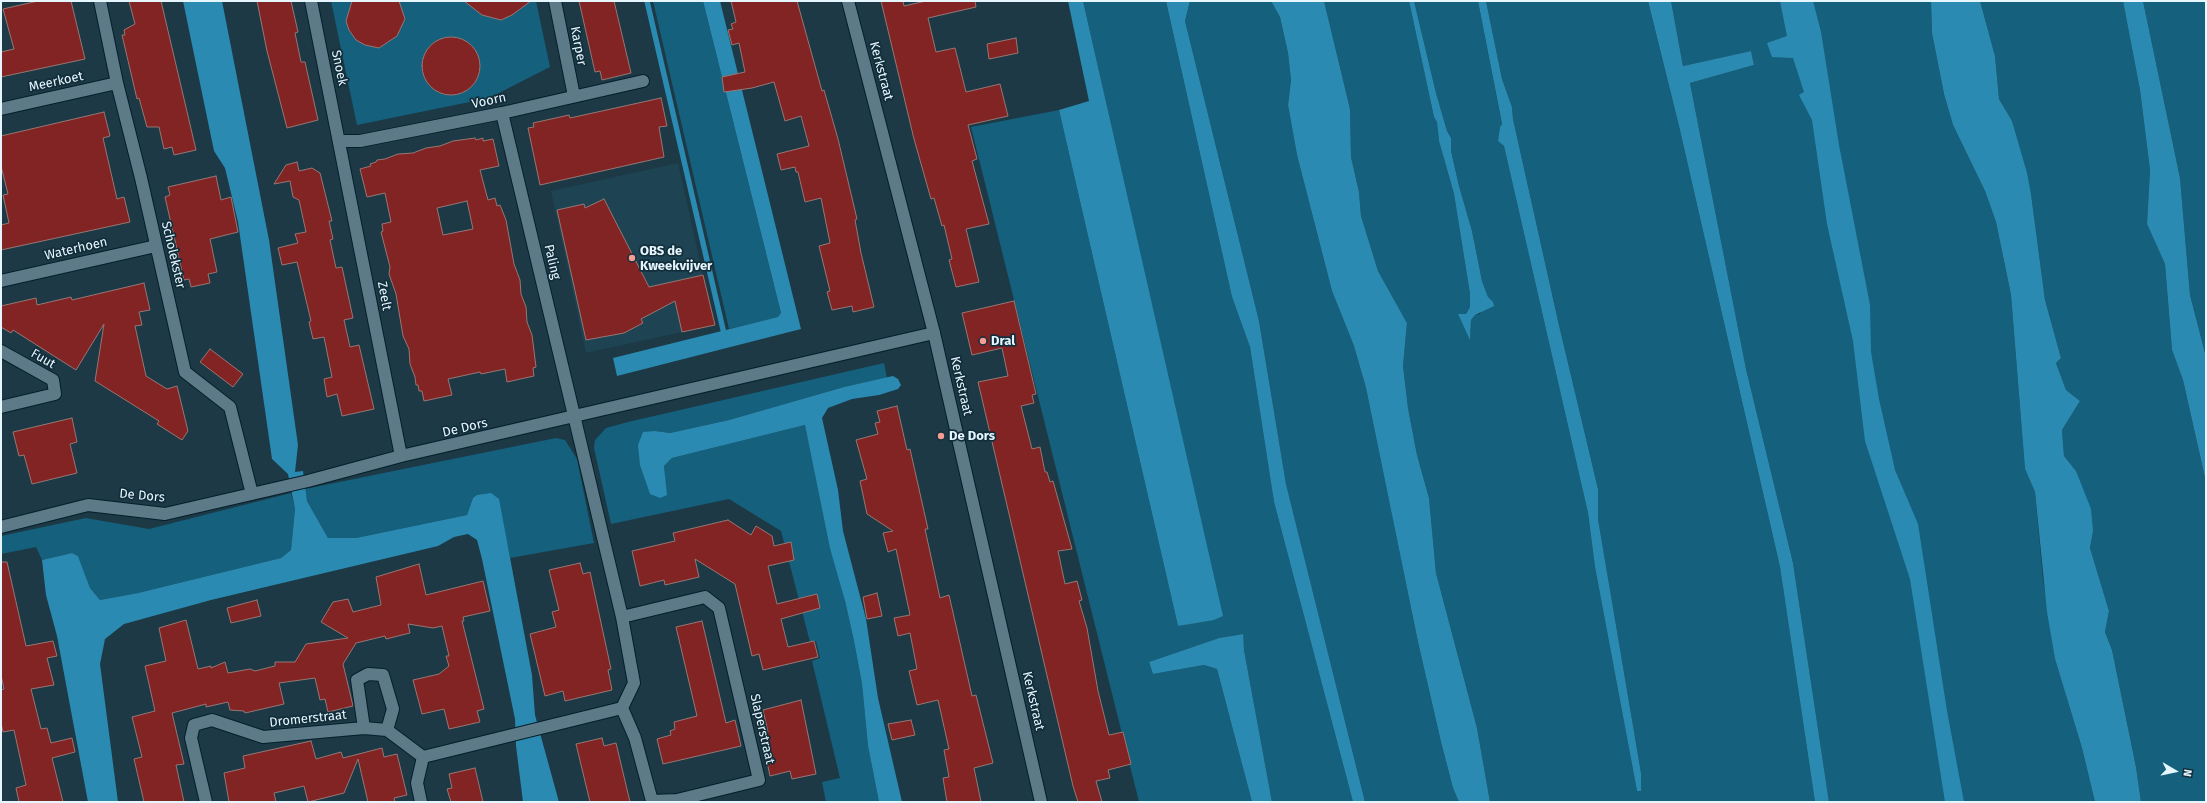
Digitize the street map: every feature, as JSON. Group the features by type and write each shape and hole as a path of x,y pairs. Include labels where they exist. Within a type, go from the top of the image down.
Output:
{"street":[{"name":"Scholekster","path":"100,1 117,83 185,372 230,406 252,494"},
{"name":"Snoek","path":"311,1 340,141"},
{"name":"Karper","path":"555,1 574,96"},
{"name":"Kerkstraat","path":"848,1 934,333 1042,802"},
{"name":"Voorn","path":"340,141 360,141 502,113 643,81"},
{"name":"Meerkoet","path":"1,109 117,83"},
{"name":"Paling","path":"502,113 574,417"},
{"name":"Zeelt","path":"340,141 402,456"},
{"name":"Waterhoen","path":"1,281 156,246"},
{"name":"De Dors","path":"1,527 88,505 165,514 308,481 402,456 934,333"},
{"name":"Fuut","path":"1,351 53,380 55,394 1,407"},
{"path":"423,757 509,735 546,728 622,708 634,683 622,617 574,417"},
{"name":"Slaperstraat","path":"622,617 705,597 720,608 759,780 677,800 652,802 635,738 622,708"},
{"path":"364,728 357,680 368,674 383,675 393,709 387,730 423,757"},
{"name":"Dromerstraat","path":"206,802 191,738 194,725 212,720 263,737 364,728 387,730"},
{"path":"421,802 417,783 423,757"}],"shaded area":[{"path":"183,1 222,1 269,240 298,445 295,472 303,471 307,501 328,538 356,538 467,515 473,498 477,495 491,493 499,499 532,675 535,715 559,802 523,802 516,746 515,719 482,559 477,540 468,534 454,537 438,546 211,600 124,624 105,639 100,664 118,802 88,802 57,636 46,595 42,560 72,553 78,556 90,588 100,600 138,593 281,558 291,550 295,509 288,474 272,459 238,222 225,168 214,151"},
{"path":"331,1 536,1 550,67 489,98 357,125"},
{"path":"653,1 703,1 781,313 779,317 729,329"},
{"path":"703,1 720,1 801,329 617,376 613,358 778,317 781,313"},
{"path":"1068,1 1083,1 1223,616 1214,620 1178,626 1059,110 1089,101"},
{"path":"1083,1 1166,1 1232,297 1250,347 1274,502 1353,802 1272,802 1242,634 1219,638 1149,662 1153,674 1204,665 1217,669 1252,802 1139,802 971,127 1059,110 1178,626 1222,616"},
{"path":"1166,1 1190,1 1185,21 1259,321 1286,484 1365,802 1353,802 1274,502 1250,347 1232,297"},
{"path":"1190,1 1271,1 1280,17 1288,53 1291,80 1288,105 1297,155 1332,291 1354,346 1366,388 1418,642 1441,742 1453,788 1459,802 1365,802 1286,484 1259,321 1185,21"},
{"path":"1271,1 1324,1 1350,109 1351,157 1359,192 1361,216 1378,271 1407,323 1403,366 1408,408 1417,455 1429,498 1436,573 1477,728 1490,802 1459,802 1453,788 1418,642 1366,388 1354,346 1332,291 1297,155 1288,105 1291,80 1288,53 1280,17"},
{"path":"1324,1 1409,1 1434,117 1437,121 1439,141 1454,194 1470,294 1470,307 1466,314 1458,314 1470,338 1471,320 1475,315 1480,314 1488,297 1482,281 1472,231 1459,186 1451,151 1451,138 1447,131 1436,93 1414,1 1478,1 1502,125 1500,127 1498,141 1504,146 1588,513 1595,567 1637,791 1641,790 1641,773 1598,519 1598,489 1558,321 1513,119 1512,107 1502,79 1486,1 1648,1 1679,126 1780,567 1815,802 1490,802 1477,728 1436,573 1429,498 1417,455 1408,408 1403,366 1407,323 1378,271 1361,216 1359,192 1351,157 1350,109"},
{"path":"1409,1 1414,1 1436,93 1447,131 1451,138 1451,151 1472,231 1482,281 1488,297 1493,302 1494,306 1475,315 1471,320 1470,340 1458,314 1466,314 1470,307 1470,294 1454,194 1439,141 1437,122 1434,117"},
{"path":"1478,1 1486,1 1502,79 1512,107 1513,119 1558,321 1598,489 1598,519 1641,773 1641,791 1637,791 1595,567 1588,513 1504,146 1498,141 1500,127 1502,124"},
{"path":"1648,1 1671,1 1683,66 1751,51 1754,65 1690,83 1746,369 1793,563 1829,802 1815,802 1780,567 1679,126"},
{"path":"1671,1 1931,1 1932,33 1944,94 1953,125 1985,191 1996,222 2011,295 2025,469 2035,492 2043,579 2055,659 2082,748 2095,802 1829,802 1793,563 1746,369 1690,83 1754,65 1751,51 1683,66"},
{"path":"1780,1 1813,1 1821,32 1839,145 1870,305 1871,352 1879,399 1895,470 1918,524 1947,711 1964,802 1945,802 1910,579 1865,441 1853,341 1827,224 1812,120 1799,95 1804,92 1793,58 1772,57 1767,43 1787,36"},
{"path":"1931,1 1980,1 1995,56 1999,99 2012,121 2027,173 2045,300 2061,358 2056,363 2066,390 2080,401 2062,430 2064,456 2076,471 2091,509 2093,531 2090,548 2109,611 2105,632 2112,650 2136,767 2141,802 2095,802 2082,748 2055,659 2047,612 2035,492 2025,469 2011,295 1996,222 1985,191 1953,125 1944,94 1932,33"},
{"path":"1980,1 2123,1 2140,90 2150,170 2147,224 2165,264 2172,350 2183,380 2206,482 2206,802 2141,802 2136,767 2112,650 2105,632 2109,611 2090,548 2093,531 2076,471 2064,456 2062,430 2080,401 2066,390 2056,363 2061,358 2045,300 2031,194 2012,121 1999,99 1995,56"},
{"path":"2123,1 2143,1 2180,178 2190,295 2206,357 2206,482 2183,380 2172,350 2165,264 2147,224 2150,170 2140,90"},
{"path":"2143,1 2206,1 2206,357 2190,295 2180,178"},
{"name":"OBS de Kweekvijver","path":"678,163 714,325 586,353 551,191"},
{"path":"884,363 887,378 844,387 729,420 670,433 655,431 666,494 664,466 672,458 805,425 854,641 862,684 868,746 879,802 826,802 822,782 840,778 812,661 820,658 816,641 810,642 781,531 729,499 611,524 594,448 595,440 606,428 628,422"},
{"path":"893,376 898,379 901,385 898,389 879,395 852,399 828,408 822,418 838,490 843,531 866,619 878,698 902,802 879,802 868,746 862,684 854,641 845,601 830,548 805,425 672,458 664,466 667,495 660,498 650,494 640,465 638,445 643,432 655,431 670,433 729,420 844,387"},
{"path":"556,438 565,440 577,459 594,543 510,558 505,534 473,498 467,515 356,538 328,538 307,501 305,489"},
{"path":"291,493 295,509 291,550 281,558 138,593 100,600 90,588 78,556 72,553 42,560 36,547 1,554 1,536 86,518 149,529"},
{"path":"1243,634 1244,650 1272,802 1252,802 1217,669 1204,665 1153,674 1149,662 1219,638"}],"building":[{"path":"38,1 71,1 85,59 1,77 1,52 14,49 3,9"},
{"path":"129,1 161,1 196,150 174,155 172,147 164,149 159,127 147,127 139,98 137,99 122,35 125,35 124,30 135,24"},
{"path":"257,1 291,1 298,32 295,33 301,62 305,62 318,120 287,128 267,51"},
{"path":"352,1 399,1 405,19 397,36 379,48 365,45 356,40 349,30 346,21"},
{"path":"464,1 531,1 512,15 501,20 482,15"},
{"path":"579,1 614,1 631,73 602,80 600,71 595,72"},
{"path":"731,1 797,1 822,91 824,90 838,139 857,219 855,220 861,253 874,307 853,312 852,306 832,310 827,292 830,291 819,246 830,243 821,198 805,202 798,172 796,172 795,167 781,170 777,154 809,146 801,116 785,121 774,82 752,88 724,92 722,77 745,72 739,43 732,45 728,30 733,29 731,24 736,22"},
{"path":"881,1 903,1 904,6 926,1 975,1 976,7 928,18 936,52 955,48 966,92 1000,84 1008,116 968,125 977,159 972,161 989,224 966,229 979,282 956,287 949,260 952,259 944,225 942,226 934,198 931,199 914,139"},
{"path":"445,37 457,37 472,45 480,60 480,72 472,87 457,95 445,95 430,87 422,72 422,60 430,45"},
{"path":"1016,38 1018,53 989,59 987,44"},
{"path":"661,98 667,126 659,127 664,157 540,185 528,128 534,127 533,123 569,115 570,118"},
{"path":"104,112 110,136 103,138 117,199 124,197 130,222 1,250 1,225 9,223 3,195 8,194 1,166 1,136"},
{"path":"475,138 476,140 483,138 483,141 493,139 499,166 480,170 488,200 495,198 497,206 500,205 506,220 514,264 520,280 521,294 526,307 527,322 532,335 536,367 533,368 534,376 507,382 505,369 481,374 480,372 448,379 452,395 424,401 422,391 419,391 418,385 416,385 415,377 410,364 409,349 403,336 396,294 389,274 390,267 381,232 383,231 382,224 391,222 385,193 367,197 360,169 371,166 370,164 376,162 377,160 385,159 398,154 413,153 453,141","holes":["467,201 473,229 443,235 437,208"]},
{"path":"297,162 299,171 312,168 320,173 332,221 329,221 333,239 330,240 336,268 342,267 353,318 344,320 350,347 359,345 374,409 342,416 337,394 327,397 324,379 332,377 324,337 313,339 309,322 311,321 297,262 282,265 278,248 298,243 295,234 306,232 299,200 293,197 290,181 274,184 286,165"},
{"path":"216,176 221,200 231,197 238,232 210,239 217,272 208,274 210,283 191,287 189,279 184,280 165,197 170,195 168,187"},
{"path":"604,199 649,287 703,275 715,325 682,332 675,301 641,319 643,323 624,333 586,340 557,210 584,204 585,208"},
{"path":"144,283 150,310 139,312 142,325 135,326 146,376 167,389 177,386 188,431 182,440 157,424 159,421 95,381 104,324 76,370 13,330 11,333 1,327 1,306 36,298 37,305 71,297 72,300"},
{"path":"1014,301 1036,394 1032,395 1034,403 1021,406 1032,449 1040,447 1045,472 1047,472 1050,482 1053,481 1072,549 1058,551 1065,584 1077,581 1082,600 1079,601 1087,628 1098,691 1109,735 1123,732 1131,764 1108,770 1110,778 1096,781 1102,802 1078,802 1073,786 978,382 1008,376 1002,348 972,355 962,313"},
{"path":"210,349 243,374 233,387 200,362"},
{"path":"897,406 907,450 910,449 928,529 925,529 940,598 949,595 972,696 976,695 993,763 974,768 981,802 947,802 943,778 949,777 944,750 949,749 938,700 917,705 909,671 917,669 910,633 898,636 894,618 910,615 896,549 888,552 883,533 893,531 867,514 860,481 867,479 856,440 878,434 875,423 880,422 877,411"},
{"path":"72,418 77,442 70,444 77,473 32,484 24,455 19,456 13,432"},
{"path":"728,520 751,535 756,526 772,536 774,546 791,542 794,560 768,566 777,604 817,594 820,608 781,619 788,647 814,641 818,657 763,670 759,654 752,656 735,584 695,559 699,577 665,585 664,580 640,586 632,551 675,541 673,533"},
{"path":"1,562 7,562 26,646 53,641 57,656 47,658 54,685 31,689 41,729 47,728 51,743 72,738 75,752 52,758 63,802 19,802 16,788 26,785 14,730 3,732 1,723 1,690 4,689 1,675"},
{"path":"580,563 583,574 590,572 611,669 608,670 612,690 565,701 563,691 545,696 530,634 556,627 552,612 559,610 549,570"},
{"path":"419,564 426,595 483,581 490,611 463,617 464,621 462,621 484,709 477,711 480,722 449,729 444,709 422,714 413,680 439,674 449,666 446,656 449,656 442,626 433,628 408,624 410,633 386,639 385,636 356,643 343,664 353,706 328,712 325,699 320,700 315,678 279,683 284,704 245,713 244,711 230,710 228,702 206,707 206,704 172,713 184,764 176,765 184,802 144,802 134,759 142,757 132,717 155,711 145,666 166,661 159,628 186,620 198,669 211,666 211,668 225,662 228,673 250,669 255,671 275,666 275,662 295,662 306,644 348,638 321,622 333,602 348,599 353,612 381,605 376,577"},
{"path":"877,593 882,616 867,619 863,597"},
{"path":"257,600 261,616 231,623 227,608"},
{"path":"702,621 726,723 735,720 741,746 663,764 657,739 671,735 670,731 675,729 674,722 697,716 676,627"},
{"path":"801,700 816,774 792,779 790,771 770,776 761,734 768,732 763,710"},
{"path":"911,720 915,735 892,740 888,724"},
{"path":"602,738 604,746 616,743 630,802 590,802 576,744"},
{"path":"311,741 316,759 341,752 343,758 382,748 384,757 397,754 407,795 394,798 395,802 368,802 358,759 344,793 308,802 304,786 274,793 276,802 229,802 224,773 245,768 243,756"},
{"path":"475,768 483,802 451,802 447,789 452,788 449,774"}],"waterway":[{"path":"647,1 725,338"}],"place":[{"name":"OBS de Kweekvijver","path":"632,258"},
{"name":"Dral","path":"983,341"},
{"name":"De Dors","path":"941,436"}]}
